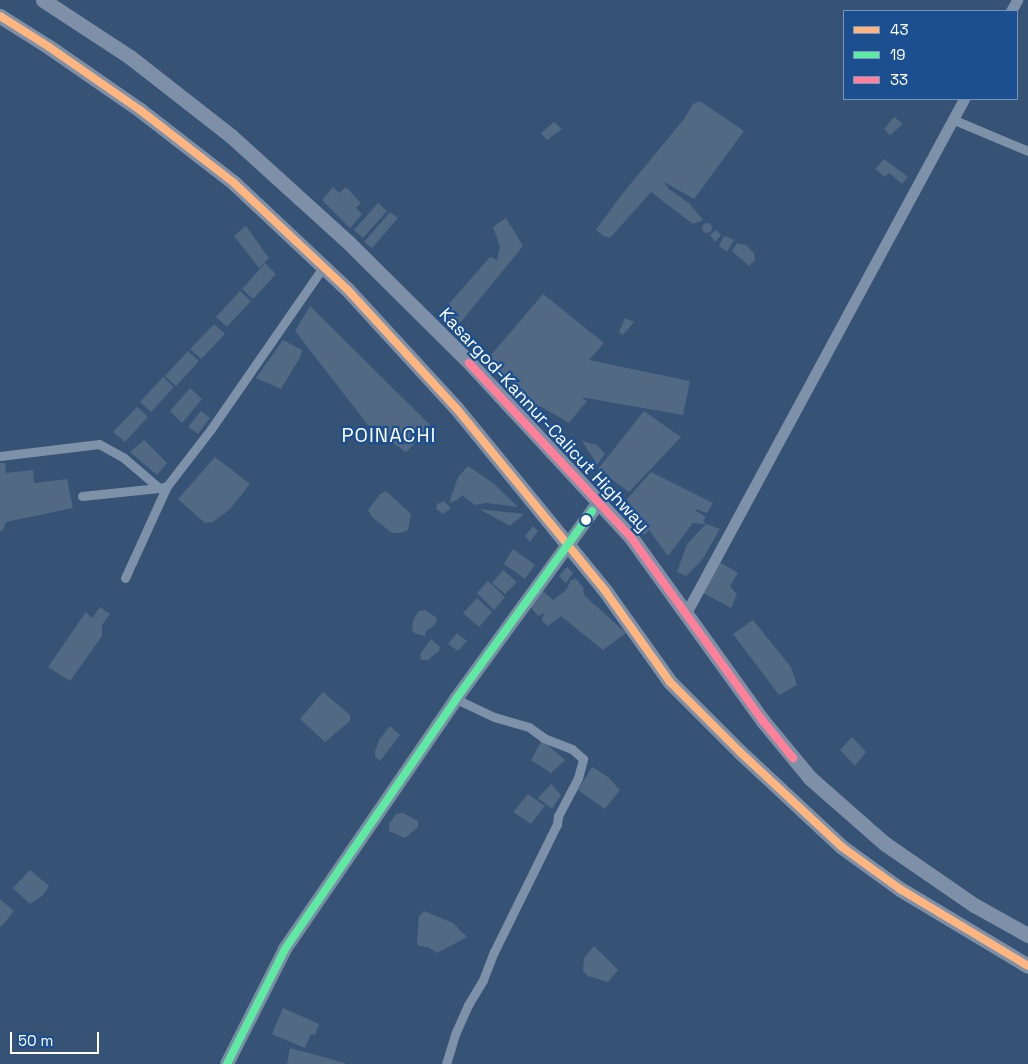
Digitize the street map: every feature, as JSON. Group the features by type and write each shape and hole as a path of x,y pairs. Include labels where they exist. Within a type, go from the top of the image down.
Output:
{"highway":[{"name":"Kasargod-Kannur-Calicut Highway","path":"43,0 130,57 238,142 356,250 466,359 630,536 763,722 810,778 884,843 974,905 1028,935"},
{"path":"0,16 49,47 140,110 234,183 347,290 457,408 606,592 670,682 842,847 900,889 1028,966"}],"main road":[{"path":"227,1064 285,949 456,700 599,502"}],"street":[{"path":"686,615 963,100"},
{"path":"952,120 1028,151"},
{"path":"125,578 163,487 211,429 323,267"},
{"path":"0,456 99,444 124,458 163,487"},
{"path":"82,496 163,487"},
{"path":"446,1064 456,1032 468,1005 483,980 494,952 557,824 558,816 578,778 583,759 572,749 544,738 529,727 494,717 456,700"}],"building":[{"path":"700,101 744,131 694,199 664,182 669,189 689,203 703,220 693,224 651,192 610,238 596,230 619,198 684,119 693,104"},
{"path":"894,117 903,124 890,135 884,129"},
{"path":"554,122 562,129 547,140 541,133"},
{"path":"884,159 908,177 902,184 889,173 885,177 875,169"},
{"path":"333,187 339,193 346,187 361,203 356,208 362,214 350,228 322,200"},
{"path":"378,203 387,211 363,238 354,230"},
{"path":"390,212 398,218 372,248 364,242"},
{"path":"506,218 523,246 460,323 440,314 490,257 497,260 500,247 493,227"},
{"path":"707,223 712,228 707,233 702,228"},
{"path":"246,226 269,258 259,268 234,236"},
{"path":"716,230 721,235 715,242 710,235"},
{"path":"724,236 734,240 727,252 719,246"},
{"path":"737,243 746,245 754,253 755,260 749,266 732,251"},
{"path":"265,263 276,274 253,299 242,289"},
{"path":"240,291 251,301 227,327 216,317"},
{"path":"543,294 604,343 589,360 690,381 683,415 581,397 587,401 569,423 540,406 532,416 519,402 525,393 486,361"},
{"path":"310,306 431,426 406,452 368,425 295,331"},
{"path":"625,318 634,322 623,335 619,332"},
{"path":"214,324 225,334 201,359 190,349"},
{"path":"283,340 302,350 301,356 281,389 256,378"},
{"path":"188,351 199,361 176,386 165,376"},
{"path":"163,377 174,387 151,412 140,402"},
{"path":"190,388 202,399 182,423 170,411"},
{"path":"137,407 148,417 125,442 113,432"},
{"path":"201,411 210,418 198,434 188,427"},
{"path":"644,411 681,437 629,492 598,469"},
{"path":"144,440 167,463 157,475 130,452"},
{"path":"582,441 597,445 605,454 595,468 595,461"},
{"path":"215,457 250,484 229,510 213,522 205,523 178,499"},
{"path":"0,463 5,463 6,473 33,470 34,483 67,479 73,508 6,522 3,530 0,531"},
{"path":"468,466 493,483 518,507 486,503 475,505 462,495 457,500 449,503 458,477"},
{"path":"651,472 713,503 707,513 696,509 696,511 706,517 703,521 706,524 693,523 668,556 649,530 644,535 639,532 622,505"},
{"path":"386,491 411,514 408,530 392,533 372,517 368,510 380,494"},
{"path":"444,501 451,508 443,514 436,509 437,504"},
{"path":"479,509 524,514 510,526"},
{"path":"706,524 720,529 702,560 686,576 677,572 687,544"},
{"path":"533,526 538,531 530,542 525,536"},
{"path":"513,549 535,565 525,579 504,564"},
{"path":"718,561 738,573 730,586 737,594 731,608 703,593"},
{"path":"567,567 573,573 566,583 559,576"},
{"path":"503,570 517,582 505,594 492,583"},
{"path":"576,579 584,588 583,592 586,597 626,633 603,650 561,616 548,626 542,621 544,613 538,616 530,606 543,591 553,600 566,590 571,580"},
{"path":"488,581 505,597 494,610 477,593"},
{"path":"477,598 492,612 479,627 463,613"},
{"path":"100,607 110,614 102,625 102,636 70,681 48,667 86,612 92,618"},
{"path":"425,610 437,618 435,625 426,631 425,636 413,632 412,628 414,618 419,611"},
{"path":"753,620 791,667 797,685 779,695 733,634"},
{"path":"457,633 467,641 458,651 448,644"},
{"path":"431,639 440,647 439,651 428,660 421,660 420,654"},
{"path":"323,692 350,715 350,721 325,742 300,719"},
{"path":"390,726 400,735 380,761 375,757 375,751 379,740"},
{"path":"852,737 866,752 855,766 840,750"},
{"path":"542,740 565,760 551,773 531,760"},
{"path":"592,767 608,777 620,790 605,809 578,790"},
{"path":"551,784 561,795 552,809 538,798"},
{"path":"528,794 545,806 531,824 513,812"},
{"path":"403,813 418,821 418,827 405,838 389,831 389,824 396,814"},
{"path":"30,870 49,886 43,895 30,904 13,888"},
{"path":"0,899 14,911 1,927 0,926"},
{"path":"424,911 453,923 467,937 437,953 428,947 419,946 417,942 419,916"},
{"path":"594,946 618,970 608,982 588,976 583,971 584,958"},
{"path":"283,1008 319,1024 315,1035 311,1034 305,1048 272,1034"},
{"path":"290,1048 345,1063 345,1064 287,1064"}],"transit line":[{"name":"43","path":"0,16 49,47 140,110 234,183 347,289 457,409 606,592 670,682 740,752 842,847 900,889 1028,966"},
{"name":"33","path":"469,363 630,536 763,721 793,758"},
{"name":"19","path":"227,1064 285,949 456,699 592,511"}],"district":[{"name":"POINACHI","path":"389,435"}]}
